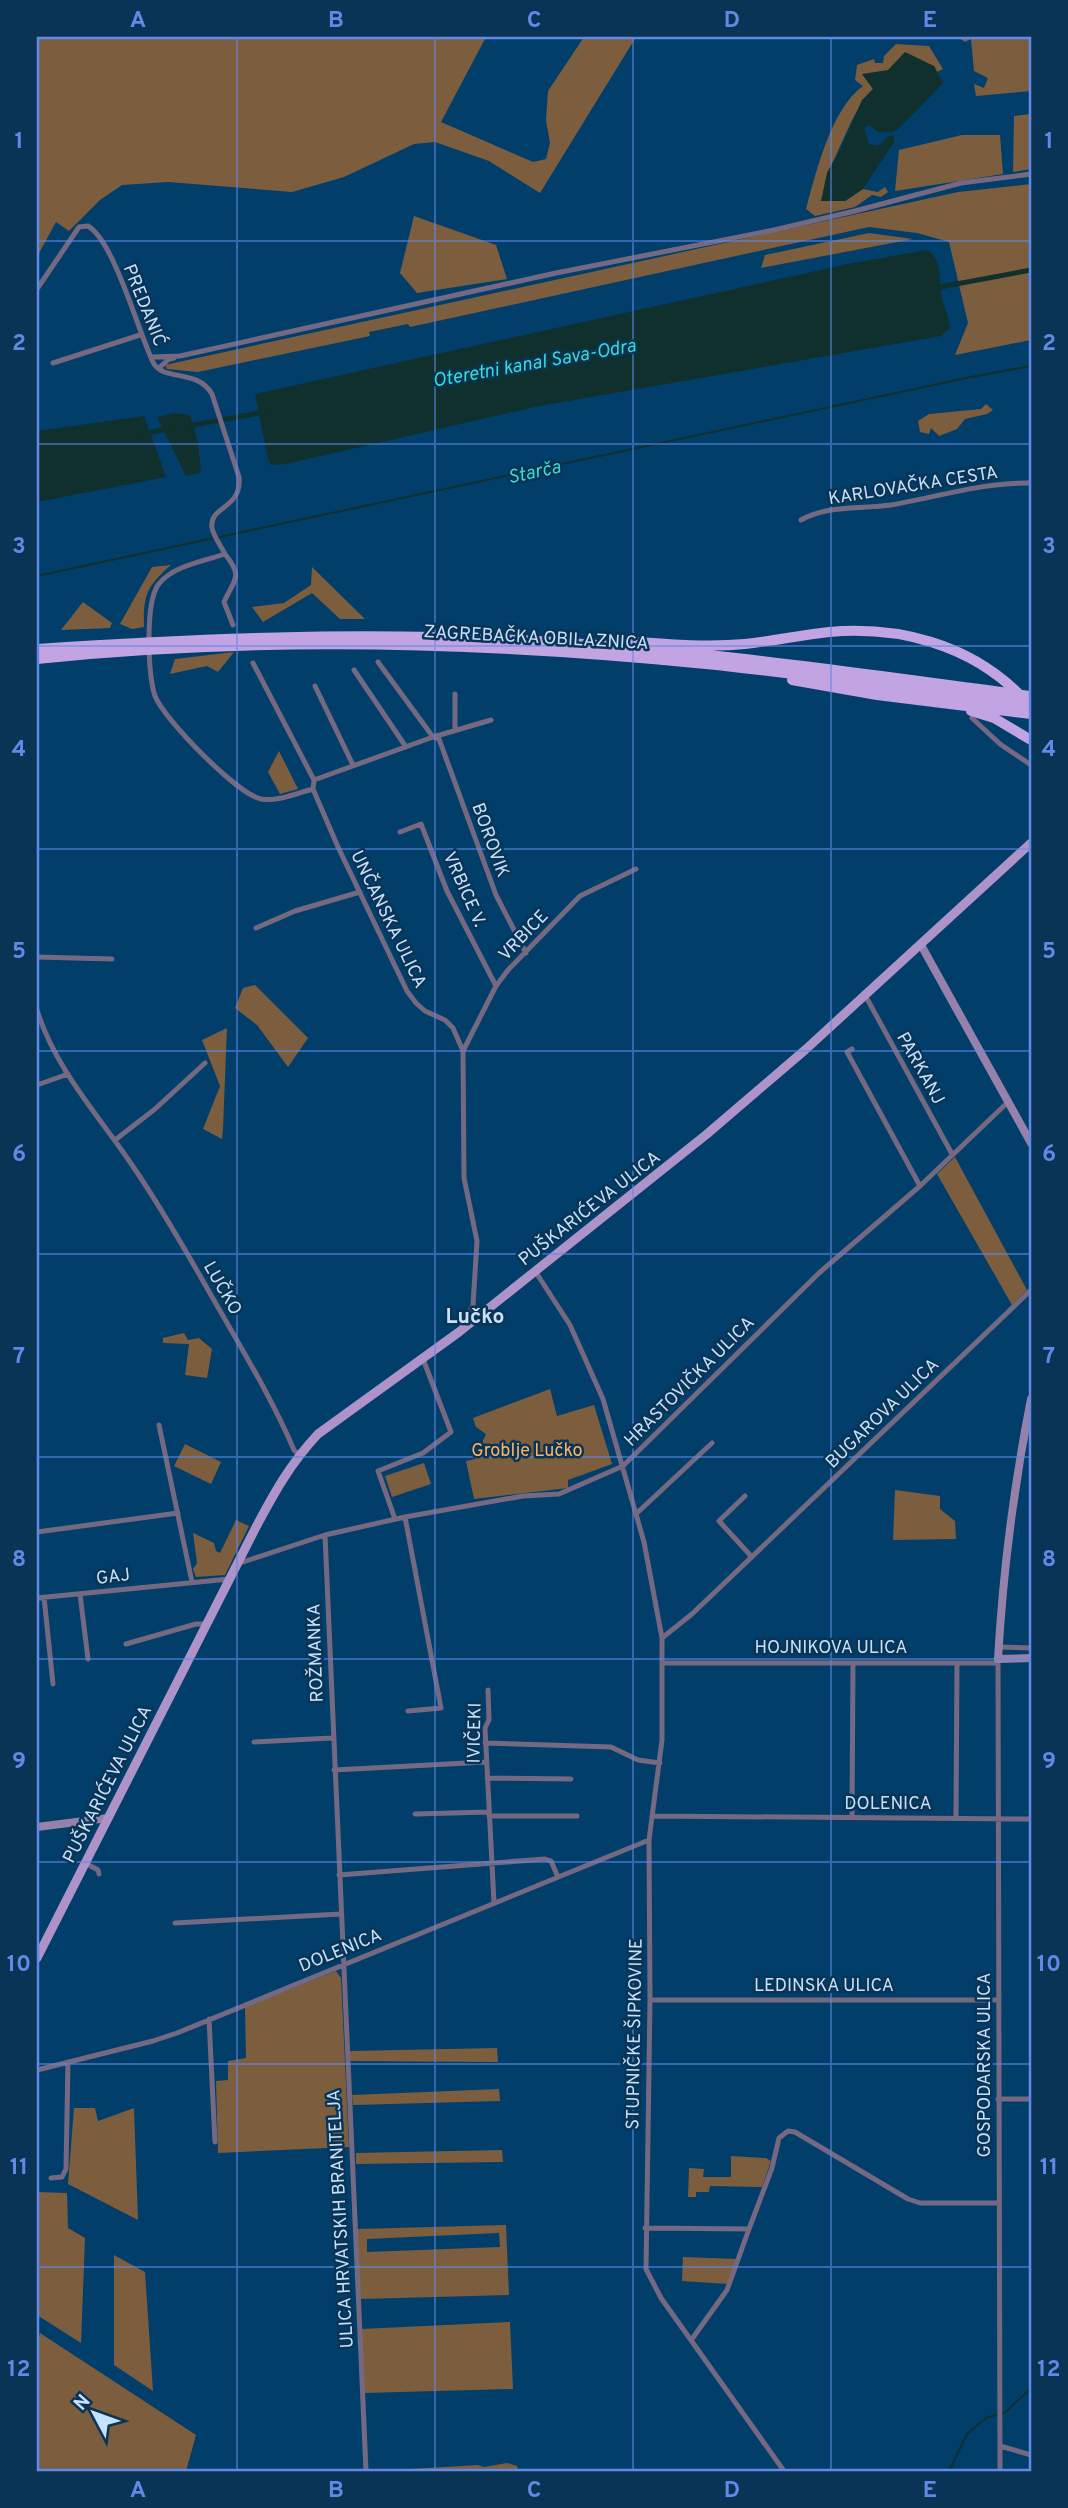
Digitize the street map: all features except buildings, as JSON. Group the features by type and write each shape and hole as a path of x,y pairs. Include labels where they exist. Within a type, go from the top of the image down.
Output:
{"highway":[{"path":"588,644 601,639 687,646 743,644 859,630 902,633 941,644 973,660 1010,685 1031,706"},
{"name":"ZAGREBAČKA OBILAZNICA","path":"37,649 176,639 324,636 475,638 588,644 781,663 1031,696"},
{"name":"ZAGREBAČKA OBILAZNICA","path":"37,659 218,647 321,645 501,649 682,662 1031,706"},
{"path":"682,662 706,671 777,678 937,703 1031,714"},
{"path":"970,688 980,684 1031,690"},
{"path":"937,703 994,718 1031,740"}],"main road":[{"name":"PUŠKARIĆEVA ULICA","path":"37,1958 229,1579 283,1476 299,1455 326,1428 459,1332 717,1126 921,946 1031,843"},
{"path":"921,946 1031,1143"},
{"path":"998,1661 1003,1577 1015,1483 1031,1399"},
{"name":"HOJNIKOVA ULICA","path":"998,1661 1031,1658"},
{"path":"37,1827 108,1818"}],"street":[{"path":"162,371 162,365 169,359 180,356 556,273 783,228 961,183 1031,174"},
{"name":"PREDANIĆ","path":"37,289 79,227 88,226 94,229 109,250 140,335 155,366 162,371 184,375 207,385 216,404 239,477 240,489 231,503 215,515 212,529 237,574 237,581 224,602 233,625"},
{"path":"53,362 140,335"},
{"path":"151,357 180,356"},
{"name":"KARLOVAČKA CESTA","path":"801,520 827,512 1031,483"},
{"path":"225,554 186,567 159,585 149,614 151,676 155,696 166,715 242,789 261,799 278,799 313,789 314,780 253,663"},
{"name":"BOROVIK","path":"378,662 433,737 439,739 496,895 526,953"},
{"path":"354,670 406,747"},
{"path":"315,686 353,765"},
{"path":"454,730 455,694"},
{"path":"972,718 1000,744 1031,765"},
{"path":"314,780 433,737 491,720"},
{"name":"UNČANSKA ULICA","path":"313,789 407,991 425,1011 445,1020 453,1028 463,1051 464,1178 477,1241 470,1314 459,1332"},
{"name":"VRBICE V.","path":"400,832 421,824 447,891 496,986"},
{"name":"VRBICE","path":"463,1051 496,986 580,896 636,869"},
{"path":"256,928 295,911 360,892"},
{"path":"37,957 112,959"},
{"name":"PARKANJ","path":"865,995 952,1154"},
{"name":"LUČKO","path":"37,1010 42,1028 68,1074 135,1169 202,1279 277,1410 294,1451 299,1455"},
{"path":"852,1049 847,1052 919,1186"},
{"path":"115,1140 155,1109 205,1063"},
{"path":"37,1085 68,1074"},
{"name":"HRASTOVIČKA ULICA","path":"237,1564 325,1535 405,1517 512,1498 559,1494 623,1466 819,1273 919,1186 1008,1102"},
{"name":"STUPNIČKE ŠIPKOVINE","path":"535,1271 582,1349 603,1399 637,1513 662,1638 662,1740 649,1840 650,2000 645,2263 661,2298 784,2471"},
{"name":"BUGAROVA ULICA","path":"662,1638 692,1614 1031,1290"},
{"path":"473,1296 478,1306 486,1309"},
{"path":"396,1519 378,1471 423,1452 451,1432 423,1359"},
{"path":"159,1424 192,1581"},
{"path":"637,1513 712,1443"},
{"path":"745,1496 719,1521 751,1556"},
{"path":"37,1532 178,1513"},
{"path":"405,1517 441,1708 408,1711"},
{"name":"ROŽMANKA","path":"325,1535 343,1965"},
{"name":"GAJ","path":"40,1597 229,1579"},
{"path":"80,1594 88,1659"},
{"path":"40,1597 52,1684"},
{"path":"126,1644 196,1624 206,1624"},
{"path":"999,1647 1031,1648"},
{"name":"HOJNIKOVA ULICA","path":"663,1663 998,1661"},
{"name":"GOSPODARSKA ULICA","path":"998,1661 1000,2471"},
{"path":"852,1817 853,1663"},
{"path":"956,1818 957,1663"},
{"name":"IVIČEKI","path":"488,1690 489,1720 485,1728 485,1743 494,1903"},
{"path":"254,1742 332,1738"},
{"path":"485,1743 611,1747 638,1760 660,1763"},
{"path":"334,1770 486,1762"},
{"name":"IVIČEKI","path":"487,1777 571,1779"},
{"path":"415,1814 577,1816"},
{"name":"DOLENICA","path":"652,1816 1031,1819"},
{"name":"DOLENICA","path":"37,2070 153,2041 649,1840"},
{"path":"339,1874 545,1859 551,1861 558,1877"},
{"path":"85,1863 98,1870 99,1874"},
{"path":"174,1923 341,1914"},
{"name":"ULICA HRVATSKIH BRANITELJA","path":"343,1965 366,2471"},
{"name":"LEDINSKA ULICA","path":"650,2000 998,2000"},
{"path":"209,2019 215,2142"},
{"path":"51,2178 62,2177 66,2169 68,2062"},
{"path":"998,2099 1031,2099"},
{"path":"692,2339 727,2290 772,2168 779,2138 787,2131 795,2132 908,2199 920,2203 999,2203"},
{"path":"645,2228 749,2229"},
{"path":"1000,2446 1031,2455"}],"green space":[{"path":"37,37 486,37 441,122 533,162 546,159 550,143 546,120 548,91 584,37 636,37 540,193 489,161 435,142 414,144 344,177 292,192 168,182 122,185 100,200 69,231 56,222 37,257"},
{"path":"958,37 1031,37 1031,91 976,96 974,84 984,88 988,78 974,71 971,39 965,42"},
{"path":"896,44 929,46 943,69 937,72 934,66 863,75 873,89 853,118 827,173 845,201 863,189 878,192 885,187 888,192 881,197 872,195 855,207 815,216 806,209 826,142 842,110 863,86 855,80 857,65 874,59 875,63 883,63 884,56"},
{"path":"1031,114 1031,169 1013,172 1014,116"},
{"path":"962,135 1000,135 1003,174 895,191 899,150"},
{"path":"1031,184 1031,340 955,355 968,323 949,242 917,233 869,227 410,327 408,324 369,332 370,336 198,372 167,369 165,365 958,192"},
{"path":"414,216 496,245 507,279 417,293 400,273"},
{"path":"869,233 913,239 761,268 765,255"},
{"path":"986,404 993,410 965,419 957,429 939,436 931,428 929,434 920,432 918,421 929,414 981,409"},
{"path":"171,565 148,592 144,607 144,627 132,629 120,624 152,567"},
{"path":"312,567 365,619 340,619 312,593 263,622 252,607 284,603 311,585"},
{"path":"83,602 112,623 110,628 61,630"},
{"path":"234,652 218,672 207,666 170,674 175,659"},
{"path":"279,751 298,789 280,794 268,772"},
{"path":"255,985 308,1038 288,1067 257,1025 235,1008 243,988"},
{"path":"227,1028 222,1139 203,1129 220,1086 202,1040"},
{"path":"955,1157 1027,1290 1012,1305 937,1174"},
{"path":"184,1333 188,1340 199,1338 212,1349 207,1378 185,1375 189,1344 163,1343 163,1338"},
{"name":"Groblje Lučko","path":"550,1389 557,1416 594,1405 612,1464 568,1480 568,1488 474,1499 466,1461 475,1459 486,1434 476,1427 473,1418"},
{"path":"185,1444 221,1462 211,1484 174,1466"},
{"path":"424,1463 431,1484 392,1497 385,1476"},
{"path":"895,1490 940,1496 940,1509 955,1521 956,1539 893,1540"},
{"path":"236,1520 249,1526 225,1575 196,1577 193,1569 197,1563 193,1533 214,1543 216,1551 220,1553"},
{"path":"336,1971 341,1978 349,2147 218,2153 216,2081 228,2080 228,2061 246,2058 245,2007"},
{"path":"497,2048 498,2062 350,2061 350,2051"},
{"path":"499,2089 500,2101 353,2105 352,2095"},
{"path":"74,2108 95,2108 98,2121 134,2108 138,2220 68,2184"},
{"path":"502,2150 503,2162 356,2164 356,2153"},
{"path":"731,2156 766,2158 771,2161 762,2187 710,2186 709,2192 696,2192 696,2197 688,2197 689,2168 704,2169 703,2177 731,2177"},
{"path":"37,2192 67,2193 68,2228 85,2238 81,2343 37,2315"},
{"path":"506,2225 509,2295 360,2299 357,2229","holes":["499,2233 500,2247 367,2252 367,2239"]},
{"path":"114,2255 145,2272 153,2391 114,2365"},
{"path":"683,2257 736,2259 728,2284 682,2281"},
{"path":"510,2322 513,2389 364,2393 361,2329"},
{"path":"40,2333 196,2435 186,2471 37,2471 37,2345"},
{"path":"507,2463 517,2466 519,2471 377,2471 478,2465 484,2467"}],"water":[{"path":"905,52 934,66 943,83 895,131 878,132 870,125 864,128 869,144 878,146 890,135 894,136 894,142 863,189 845,201 821,201 827,173 862,100 873,89 862,74 888,70"},
{"path":"927,250 938,265 942,299 950,328 941,336 534,407 286,464 271,465 268,459 255,394 848,264"},
{"path":"174,413 190,415 198,443 201,472 186,476 157,417"},
{"path":"144,416 166,477 37,502 37,431"}],"waterway":[{"name":"Oteretni kanal Sava-Odra","path":"935,288 1031,270"},
{"name":"Starča","path":"219,537 1031,366"},
{"name":"Oteretni kanal Sava-Odra","path":"188,426 264,412"},
{"name":"Oteretni kanal Sava-Odra","path":"143,434 168,429"},
{"name":"Starča","path":"37,576 214,538"},
{"path":"949,2471 967,2434 986,2418 1006,2412 1031,2388"}],"district":[{"name":"Lučko","path":"475,1316"}]}
